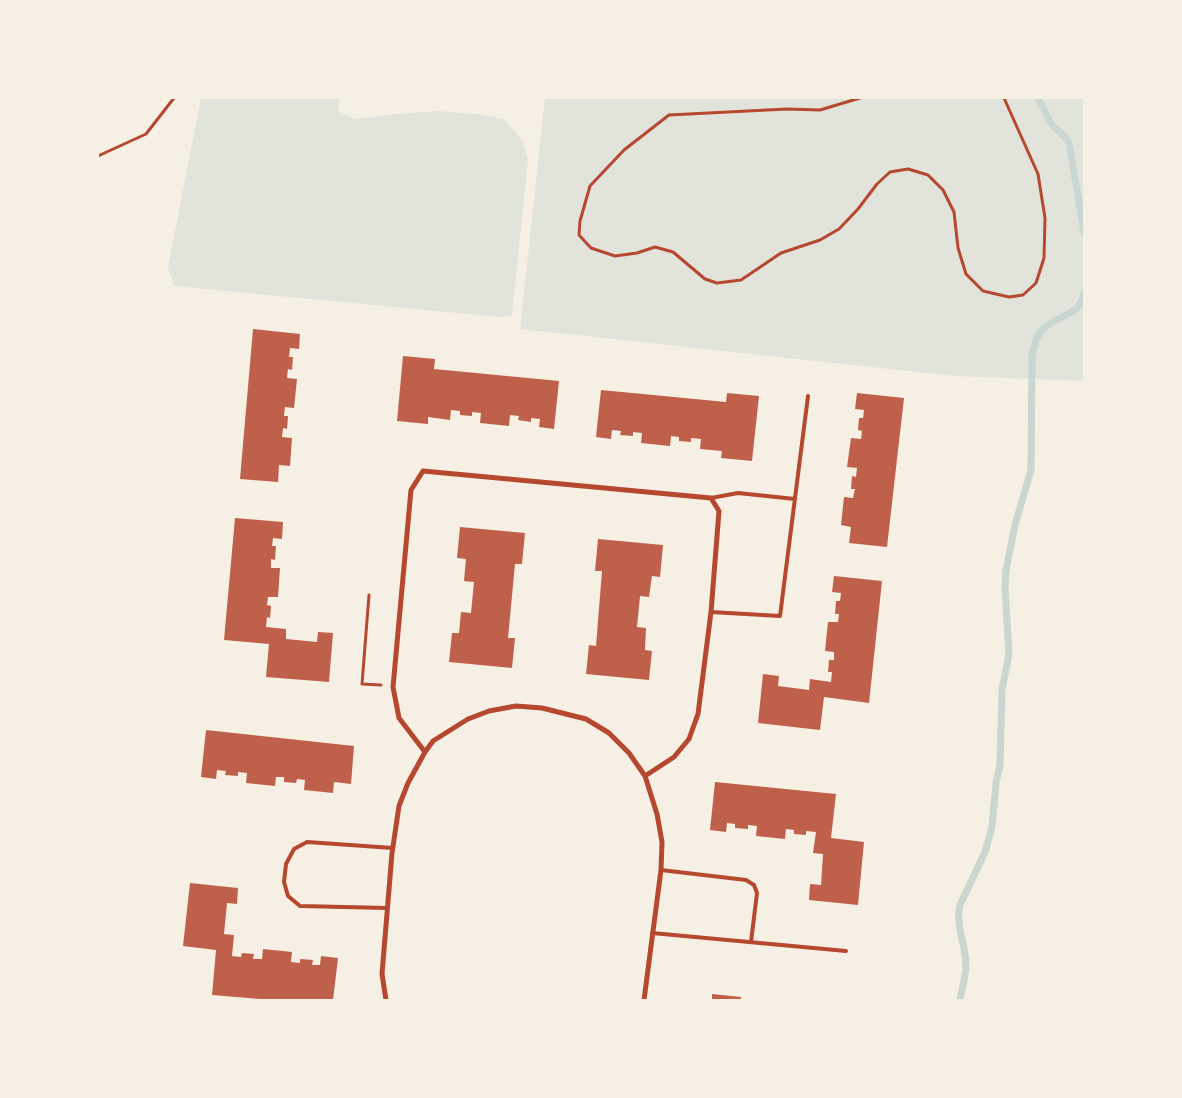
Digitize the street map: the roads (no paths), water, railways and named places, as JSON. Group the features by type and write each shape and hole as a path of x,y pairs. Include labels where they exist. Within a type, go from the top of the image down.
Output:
{"street":[{"path":"425,752 400,718 393,688 411,490 423,471 711,498 719,511 711,612 698,714 689,739 674,757 645,776"},
{"path":"386,1000 382,974 393,848 399,806 408,783 433,741 468,719 489,711 516,706 542,708 586,719 609,733 629,752 645,776 657,814 662,842 644,1000"}],"lane":[{"path":"711,612 780,616 808,396"},
{"path":"711,498 738,493 795,499"},
{"path":"387,908 300,906 288,896 284,882 286,864 294,849 307,842 393,848"},
{"path":"660,870 746,880 754,885 757,893 751,942"},
{"path":"652,933 846,951"}],"waterway":[{"path":"1038,98 1052,125 1069,143 1084,232"},
{"path":"960,1000 966,965 959,921 960,905 985,852 992,827 996,783 1000,765 1002,690 1009,654 1005,588 1006,570 1015,525 1031,470 1032,357 1036,340 1041,331 1078,307 1084,293"}]}
